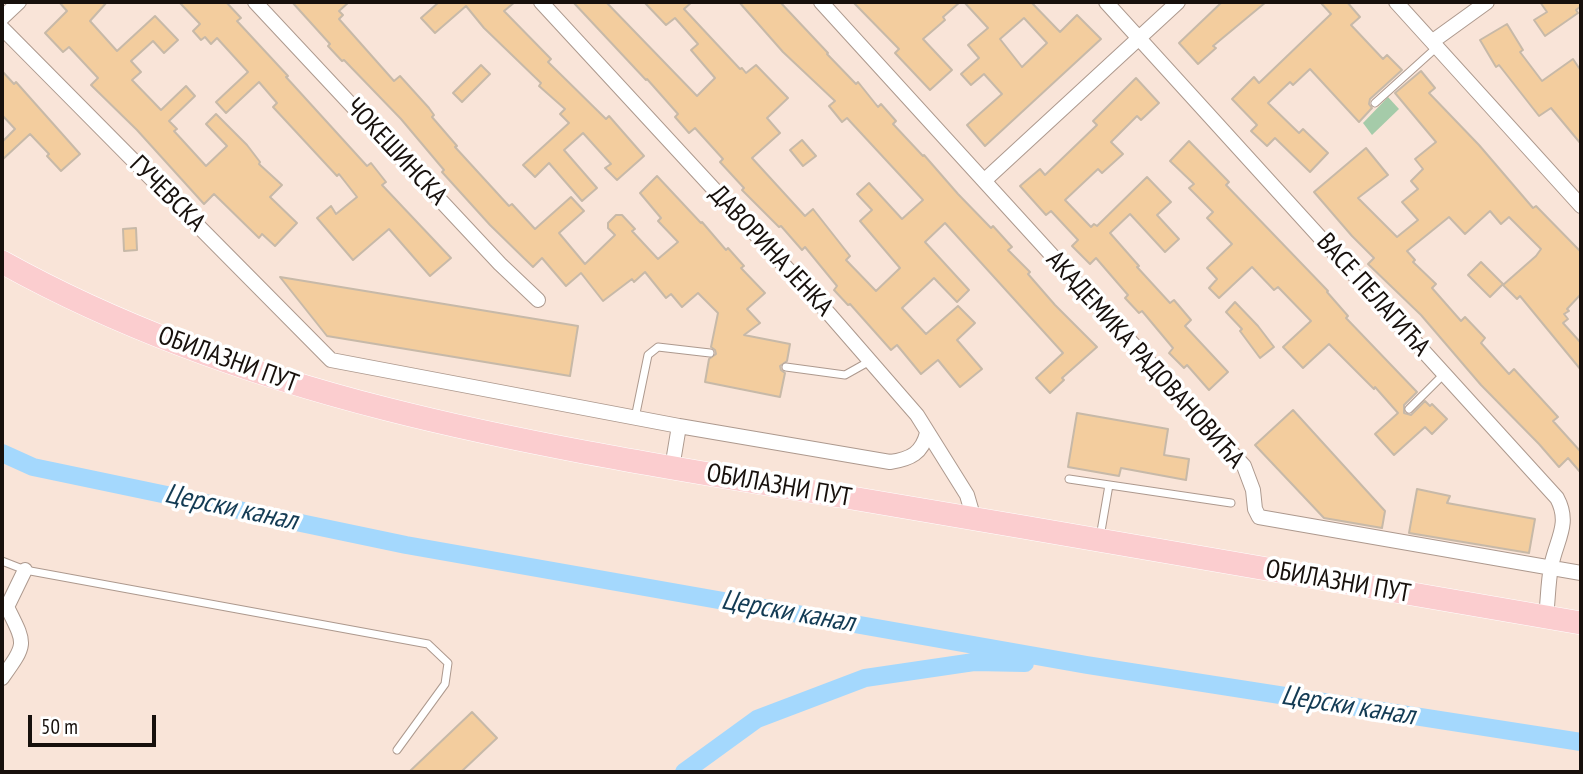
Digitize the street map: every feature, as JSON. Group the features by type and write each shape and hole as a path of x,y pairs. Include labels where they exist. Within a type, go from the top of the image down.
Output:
{"main road":[{"name":"ОБИЛАЗНИ ПУТ","path":"2,262 111,316 294,385 465,430 672,468 1581,623"}],"street":[{"path":"2,18 19,2"},
{"name":"ЧОКЕШИНСКА","path":"256,2 509,273 538,300"},
{"name":"ДАВОРИНА ЈЕНКА","path":"541,2 917,415 929,442 967,495 974,519"},
{"name":"АКАДЕМИКА РАДОВАНОВИЋА","path":"821,2 1244,467 1253,489 1255,509 1259,517 1581,573"},
{"name":"ВАСЕ ПЕЛАГИЋА","path":"1107,2 1557,498 1564,511 1551,567 1546,617"},
{"path":"985,180 1178,2"},
{"path":"1396,2 1581,206"},
{"path":"1435,44 1487,2"},
{"name":"ГУЧЕВСКА","path":"2,28 331,360 635,418"},
{"path":"635,418 890,462 901,460 929,442"},
{"path":"672,468 679,426"},
{"path":"2,678 21,651 22,636 7,607 25,570"}],"lane":[{"path":"1375,103 1435,44"},
{"path":"635,418 648,355 658,347 710,353"},
{"path":"786,367 845,375 870,361"},
{"path":"1409,409 1444,373"},
{"path":"1069,479 1231,503"},
{"path":"1099,541 1109,485"},
{"path":"2,561 25,570 428,644 448,663 444,684 397,750"}],"green space":[{"path":"1388,97 1399,109 1372,135 1363,123"}],"building":[{"path":"59,2 107,2 90,21 117,51 155,16 178,40 164,53 153,41 131,61 141,72 132,80 161,110 186,86 195,96 169,121 177,129 174,131 206,166 227,146 206,124 216,114 247,145 259,164 282,185 270,197 297,223 275,246 262,234 259,238 214,194 204,204 137,130 91,85 98,78 69,47 63,52 45,33 67,11"},
{"path":"179,2 226,2 241,18 237,21 288,76 286,77 367,166 371,163 386,182 382,185 451,258 430,276 389,229 353,260 317,218 331,206 336,214 357,197 339,174 337,176 273,107 277,103 259,82 226,113 216,102 248,72 217,38 211,44 205,37 201,40 193,31 200,24"},
{"path":"292,2 349,2 339,11 343,15 339,19 394,81 400,76 429,108 434,115 432,117 457,146 455,147 509,206 512,204 535,229 571,197 584,211 559,233 585,264 615,235 608,228 608,223 616,215 622,215 635,229 632,231 658,259 678,242 658,221 661,218 640,193 657,176 726,250 728,248 744,266 741,268 765,293 747,309 760,323 744,335 790,344 787,361 780,366 785,373 780,397 705,382 709,359 716,354 711,347 718,313 698,293 682,307 671,294 666,298 645,272 603,301 581,273 566,286 542,258 533,267 490,225 442,172 444,170 401,119 328,46 330,44"},
{"path":"439,2 515,2 504,11 551,59 548,62 606,119 609,116 644,156 617,180 605,168 611,164 583,133 564,150 597,188 582,201 549,163 535,177 523,165 569,123 560,114 565,109 539,86 541,83 484,28 466,6 435,33 421,18"},
{"path":"573,2 606,2 697,96 715,78 691,50 698,44 675,18 666,25 644,2 692,2 684,9 740,69 746,73 756,65 788,98 767,118 780,133 752,158 805,216 813,209 850,256 846,260 876,291 900,268 860,221 872,210 857,194 869,183 902,219 923,200 847,118 842,122 829,106 835,101 783,52 739,2 780,2 856,84 858,82 878,107 881,104 896,121 893,124 991,228 993,226 1012,247 1008,250 1030,272 1028,274 1097,347 1062,378 1064,380 1050,393 1036,378 1063,353 945,223 925,242 969,290 957,302 934,278 902,308 926,334 958,306 975,323 957,340 982,369 960,387 938,360 921,374 897,345 891,350 850,304 848,305 834,290 837,286 805,247 802,250 781,226 742,190 744,188 720,162 723,159 695,128 689,133 675,117 678,114"},
{"path":"853,2 960,2 943,17 945,20 923,39 952,70 930,90 895,53 899,49"},
{"path":"964,2 1031,2 1060,32 1077,15 1101,39 985,146 967,125 1002,94 984,74 971,85 961,74 979,58 968,45 988,28","holes":["1024,18 1047,43 1022,67 1000,39"]},
{"path":"1222,2 1266,2 1213,46 1216,48 1198,64 1179,43"},
{"path":"1320,2 1347,2 1360,17 1351,25 1383,59 1387,55 1402,70 1370,99 1372,108 1359,122 1310,69 1293,85 1290,82 1268,103 1299,133 1303,129 1328,153 1310,172 1275,138 1267,146 1251,131 1257,125 1232,99 1254,77 1259,83 1331,14"},
{"path":"1540,2 1581,2 1581,6 1576,10 1578,13 1545,36 1534,20 1547,12"},
{"path":"1507,24 1523,50 1520,52 1542,81 1573,59 1581,71 1581,144 1551,108 1539,116 1499,65 1496,67 1480,40"},
{"path":"481,65 490,74 462,102 453,93"},
{"path":"2,71 14,84 16,82 80,154 61,171 30,134 2,160 2,142 15,129 2,115"},
{"path":"1421,71 1435,88 1429,93 1479,145 1533,208 1536,206 1581,252 1581,294 1567,309 1569,311 1564,314 1568,319 1563,323 1581,343 1581,370 1520,296 1517,299 1503,285 1541,249 1509,217 1501,224 1490,211 1465,234 1449,217 1407,251 1415,260 1413,262 1436,284 1432,288 1461,321 1465,317 1485,338 1481,343 1509,374 1514,369 1558,417 1553,421 1581,452 1581,473 1568,458 1559,467 1481,385 1421,315 1368,264 1374,258 1314,192 1366,148 1388,175 1358,198 1397,237 1418,220 1402,202 1418,189 1411,181 1423,169 1415,159 1436,142 1395,93"},
{"path":"1136,78 1159,103 1141,120 1137,116 1111,142 1123,154 1102,173 1098,169 1065,200 1091,227 1094,224 1097,226 1147,177 1171,202 1157,215 1179,239 1165,252 1130,214 1110,233 1170,303 1174,300 1191,320 1185,326 1228,372 1209,390 1187,365 1184,368 1169,353 1173,348 1142,311 1139,313 1125,298 1128,295 1096,258 1090,264 1072,246 1078,240 1051,211 1046,215 1020,186 1040,169 1045,175 1097,125 1093,121"},
{"path":"802,140 816,156 803,166 790,150"},
{"path":"1189,141 1229,182 1226,185 1328,291 1348,316 1346,318 1417,392 1404,405 1404,413 1411,415 1425,401 1430,406 1432,404 1447,419 1432,434 1425,427 1394,455 1375,434 1398,413 1375,387 1374,389 1329,344 1303,368 1283,347 1311,321 1278,287 1274,290 1252,267 1219,298 1209,288 1217,279 1207,268 1232,244 1207,218 1213,212 1189,188 1194,184 1170,161"},
{"path":"136,228 137,250 124,251 123,229"},
{"path":"1481,262 1503,284 1490,297 1468,275"},
{"path":"280,277 578,326 570,376 327,336"},
{"path":"1235,302 1274,347 1260,358 1240,331 1242,329 1226,312"},
{"path":"1293,410 1385,511 1382,528 1324,518 1255,445"},
{"path":"1077,413 1168,429 1164,455 1189,459 1186,480 1121,468 1119,476 1068,467"},
{"path":"1417,489 1450,496 1447,503 1535,519 1529,553 1409,533"},
{"path":"472,712 497,738 461,772 409,772"}],"waterway":[{"name":"Церски канал","path":"2,453 33,467 406,545 1087,665 1581,742"},
{"path":"684,772 757,719 865,678 974,662 1025,663"}]}
